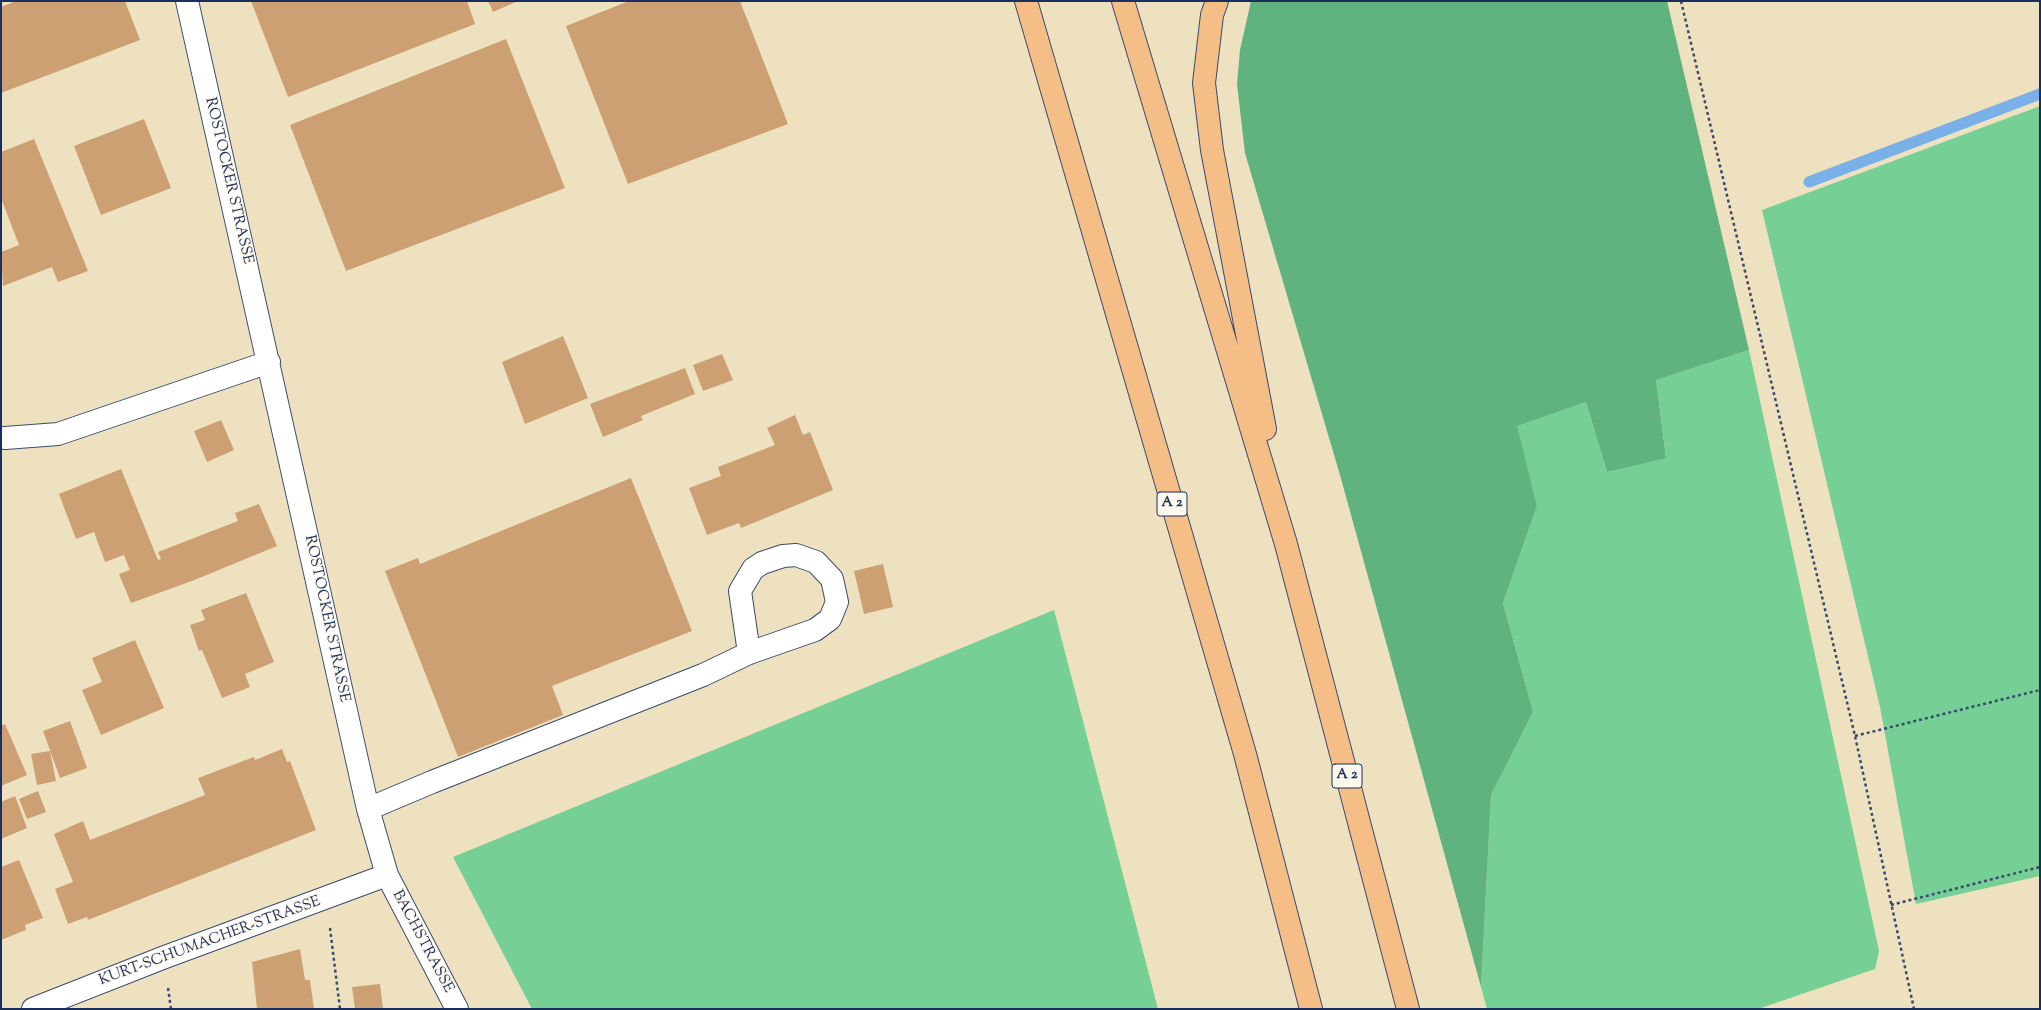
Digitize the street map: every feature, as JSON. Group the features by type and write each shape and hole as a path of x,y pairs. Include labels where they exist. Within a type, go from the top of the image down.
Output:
{"highway":[{"name":"A 2","path":"1026,1 1245,754 1311,1009"},
{"name":"A 2","path":"1123,1 1286,544 1408,1009"},
{"path":"1216,1 1212,15 1204,83 1212,150 1286,544"}],"street":[{"name":"ROSTOCKER STRASSE","path":"187,1 368,809 387,876"},
{"path":"5,438 58,434 269,362"},
{"path":"368,809 432,782 703,675 749,653 815,630 830,619 836,602 832,580 816,562 796,555 762,563 753,569 740,591 749,653"},
{"name":"KURT-SCHUMACHER-STRASSE","path":"33,1009 165,957 387,876"},
{"name":"BACHSTRASSE","path":"387,876 457,1009"}],"path":[{"path":"1681,1 1855,736 1914,1009"},
{"path":"1855,736 2040,690"},
{"path":"1891,905 2040,867"},
{"path":"325,899 340,1009"}],"green space":[{"path":"1251,1 1667,1 1749,350 1656,380 1666,458 1607,472 1586,402 1517,426 1537,506 1503,603 1533,712 1491,795 1481,987 1340,475 1245,153 1237,84 1240,50"},
{"path":"2040,106 2040,876 1916,904 1880,707 1762,210"},
{"path":"1749,350 1879,951 1875,969 1758,1009 1487,1009 1481,987 1491,795 1533,712 1503,603 1537,506 1516,426 1586,402 1607,472 1666,457 1656,380"},
{"path":"1054,610 1158,1009 532,1009 453,857"}],"building":[{"path":"16,1 125,1 140,40 1,93 1,7"},
{"path":"251,1 467,1 475,24 288,97"},
{"path":"488,1 518,1 493,12"},
{"path":"629,1 740,1 788,124 628,184 566,26"},
{"path":"506,39 565,188 346,271 290,125"},
{"path":"144,119 171,188 101,215 74,146"},
{"path":"34,139 88,271 58,282 52,267 3,286 1,252 19,245 1,198 1,152"},
{"path":"563,336 588,398 525,424 502,362"},
{"path":"722,354 733,380 703,391 693,365"},
{"path":"685,368 695,394 641,416 643,420 603,437 590,404"},
{"path":"795,415 803,435 810,432 833,490 741,528 739,523 707,535 689,488 721,476 718,467 775,445 767,428"},
{"path":"221,420 234,450 207,462 194,431"},
{"path":"121,469 158,560 161,559 158,552 238,521 235,513 259,504 277,546 192,581 131,603 119,574 130,570 124,555 105,562 94,532 76,539 59,494"},
{"path":"631,478 692,631 552,686 563,715 458,757 385,571 418,558 420,564"},
{"path":"883,564 893,607 864,614 854,571"},
{"path":"246,593 274,662 245,674 250,687 222,698 202,650 199,651 190,625 205,620 201,610"},
{"path":"135,640 164,708 101,735 82,690 102,682 92,658"},
{"path":"70,721 87,768 60,778 43,731"},
{"path":"5,724 27,775 1,786 1,726"},
{"path":"282,749 287,762 290,761 316,830 88,920 87,917 68,924 55,889 73,882 54,834 83,821 90,840 205,795 198,778 254,757 255,760"},
{"path":"50,751 56,781 37,785 31,754"},
{"path":"38,791 46,812 27,819 19,799"},
{"path":"15,796 27,828 1,839 1,802"},
{"path":"19,860 43,918 25,925 26,930 1,940 1,867"},
{"path":"300,949 305,980 310,980 314,1009 257,1009 252,962"},
{"path":"380,984 383,1009 355,1009 352,987"}],"waterway":[{"path":"1809,182 2040,94"}]}
